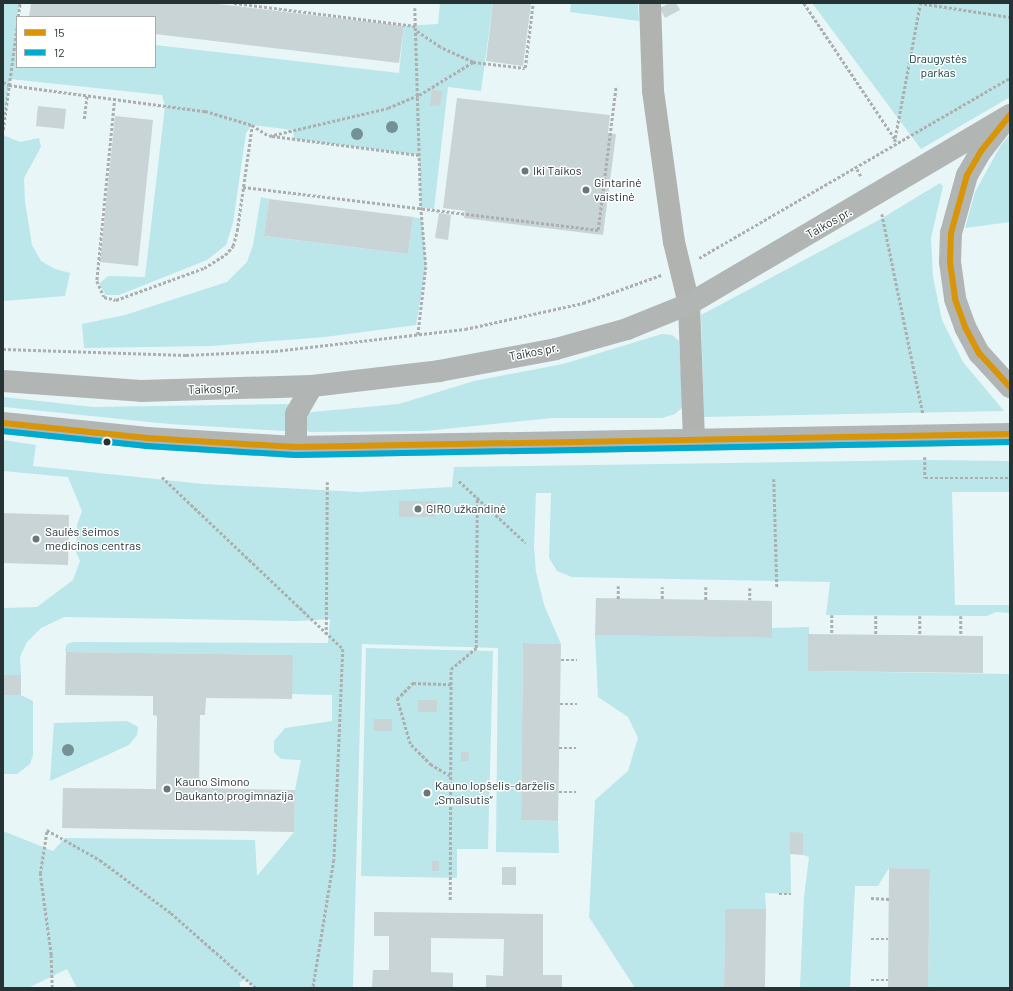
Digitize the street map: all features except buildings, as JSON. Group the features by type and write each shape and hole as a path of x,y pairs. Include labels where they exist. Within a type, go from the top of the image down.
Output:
{"main road":[{"name":"Taikos pr.","path":"3,381 141,391 312,386 439,371 556,349 627,329 689,304 873,198 1010,115"},
{"path":"1010,115 981,151 967,175 952,233 950,262 955,299 965,327 979,353 1010,388"},
{"path":"296,446 296,414 312,386"},
{"path":"3,423 147,438 296,446 924,434 1010,434"}],"street":[{"path":"650,3 652,91 674,242 689,304 694,439"}],"path":[{"path":"18,16 20,3"},
{"path":"234,3 416,26"},
{"path":"416,31 440,47 472,62 525,68 533,3"},
{"path":"804,3 895,139"},
{"path":"896,145 895,139 919,4 1010,17"},
{"path":"415,8 419,95 421,207 426,267 418,335"},
{"path":"3,130 16,34"},
{"path":"269,136 388,108 419,95 472,62"},
{"path":"3,349 186,355 276,351 464,329 583,303 681,268 1010,78"},
{"path":"3,82 9,85 87,94 205,111 252,125 269,136 419,155"},
{"path":"243,187 421,207 598,230 616,86"},
{"path":"84,118 87,94"},
{"path":"115,98 97,281 104,297 116,300 204,268 225,255 233,246 237,231 252,125"},
{"path":"873,198 884,216 923,409 924,434"},
{"path":"162,477 326,636 343,649 334,860 313,988"},
{"path":"925,478 1010,478"},
{"path":"774,479 777,588"},
{"path":"326,636 327,482"},
{"path":"459,482 526,543"},
{"path":"450,900 451,668 476,648 477,497"},
{"path":"618,586 618,599"},
{"path":"662,587 662,599"},
{"path":"706,587 706,600"},
{"path":"750,588 750,600"},
{"path":"832,615 832,634"},
{"path":"876,616 876,635"},
{"path":"920,616 920,635"},
{"path":"961,616 961,635"},
{"path":"561,660 577,660"},
{"path":"451,684 413,683 397,699 410,744 431,764 451,777"},
{"path":"560,704 577,704"},
{"path":"559,748 576,748"},
{"path":"559,792 576,792"},
{"path":"52,988 51,956 40,874 47,830 100,860 171,913 256,988"},
{"path":"779,894 791,894"},
{"path":"871,898 889,899"},
{"path":"871,939 888,939"},
{"path":"871,980 888,980"}],"green space":[{"path":"3,3 20,3 16,16 16,68 156,68 156,45 399,73 404,26 438,24 440,3 493,3 481,91 448,87 434,209 421,207 419,155 294,139 293,130 252,125 246,133 233,223 226,245 207,260 119,295 106,295 99,284 108,276 145,277 165,106 162,95 10,79 3,130"},
{"path":"571,3 638,3 639,21 570,12"},
{"name":"Draugystės parkas","path":"812,3 1010,3 1010,97 921,149"},
{"path":"3,135 20,142 39,138 41,147 24,178 25,202 32,245 41,261 55,269 70,273 65,296 3,301"},
{"path":"1010,135 1010,222 965,228 975,192 1001,145"},
{"path":"940,183 943,186 931,238 933,277 942,320 963,362 1004,411 704,417 701,315 879,220"},
{"path":"261,197 269,199 264,236 408,254 413,217 422,219 426,267 416,325 325,337 210,346 84,348 82,324 125,315 227,282 247,262 253,245"},
{"path":"662,334 672,335 679,341 683,407 675,414 662,418 552,418 425,431 309,432 303,426 303,416 312,412 399,404 474,381 563,364"},
{"path":"4,397 93,407 291,404 286,419 285,431 169,424 4,407"},
{"path":"3,440 36,445 33,466 203,484 359,492 452,487 454,467 925,460 1010,461 1010,492 952,492 955,605 1010,605 1010,613 996,612 987,616 826,615 830,582 572,577 557,571 549,558 551,493 536,493 534,547 536,572 544,605 561,644 523,643 521,820 558,821 559,853 496,852 498,648 362,644 353,988 256,988 245,979 239,983 241,988 77,988 67,969 28,988 3,988 3,831 53,851 65,838 255,840 257,876 294,832 295,790 301,760 281,759 274,752 274,741 285,728 332,721 332,695 292,694 292,655 66,652 65,650 67,644 73,642 328,643 330,619 298,621 64,617 41,628 27,642 20,657 21,675 3,675 3,608 37,607 73,580 80,561 76,552 77,525 82,511 68,477 3,471"},
{"path":"809,627 808,671 1010,674 1010,988 928,988 930,869 889,868 878,886 855,886 850,988 800,988 804,897 809,857 803,855 803,833 790,833 791,894 765,893 766,909 725,909 724,988 635,988 589,917 595,800 628,771 638,738 628,717 598,697 595,635 772,638 772,628"},
{"path":"366,648 493,651 488,849 457,849 457,878 361,876"},
{"path":"3,695 21,695 33,701 33,755 30,764 17,774 3,774"},
{"path":"127,721 138,727 137,735 129,745 50,781 54,723"}],"transit line":[{"name":"15","path":"1010,115 981,151 967,175 951,233 950,262 955,299 965,327 979,353 1010,387"},
{"name":"15","path":"3,423 147,438 296,447 1010,434"},
{"name":"12","path":"3,431 147,446 296,455 1010,442"}],"place":[{"name":"Iki Taikos","path":"525,171"},
{"name":"Gintarinė vaistinė","path":"586,190"},
{"name":"GIRO užkandinė","path":"418,509"},
{"name":"Saulės šeimos medicinos centras","path":"36,539"},
{"name":"Kauno Simono Daukanto progimnazija","path":"167,789"},
{"name":"Kauno lopšelis-darželis „Smalsutis“","path":"427,793"}]}
